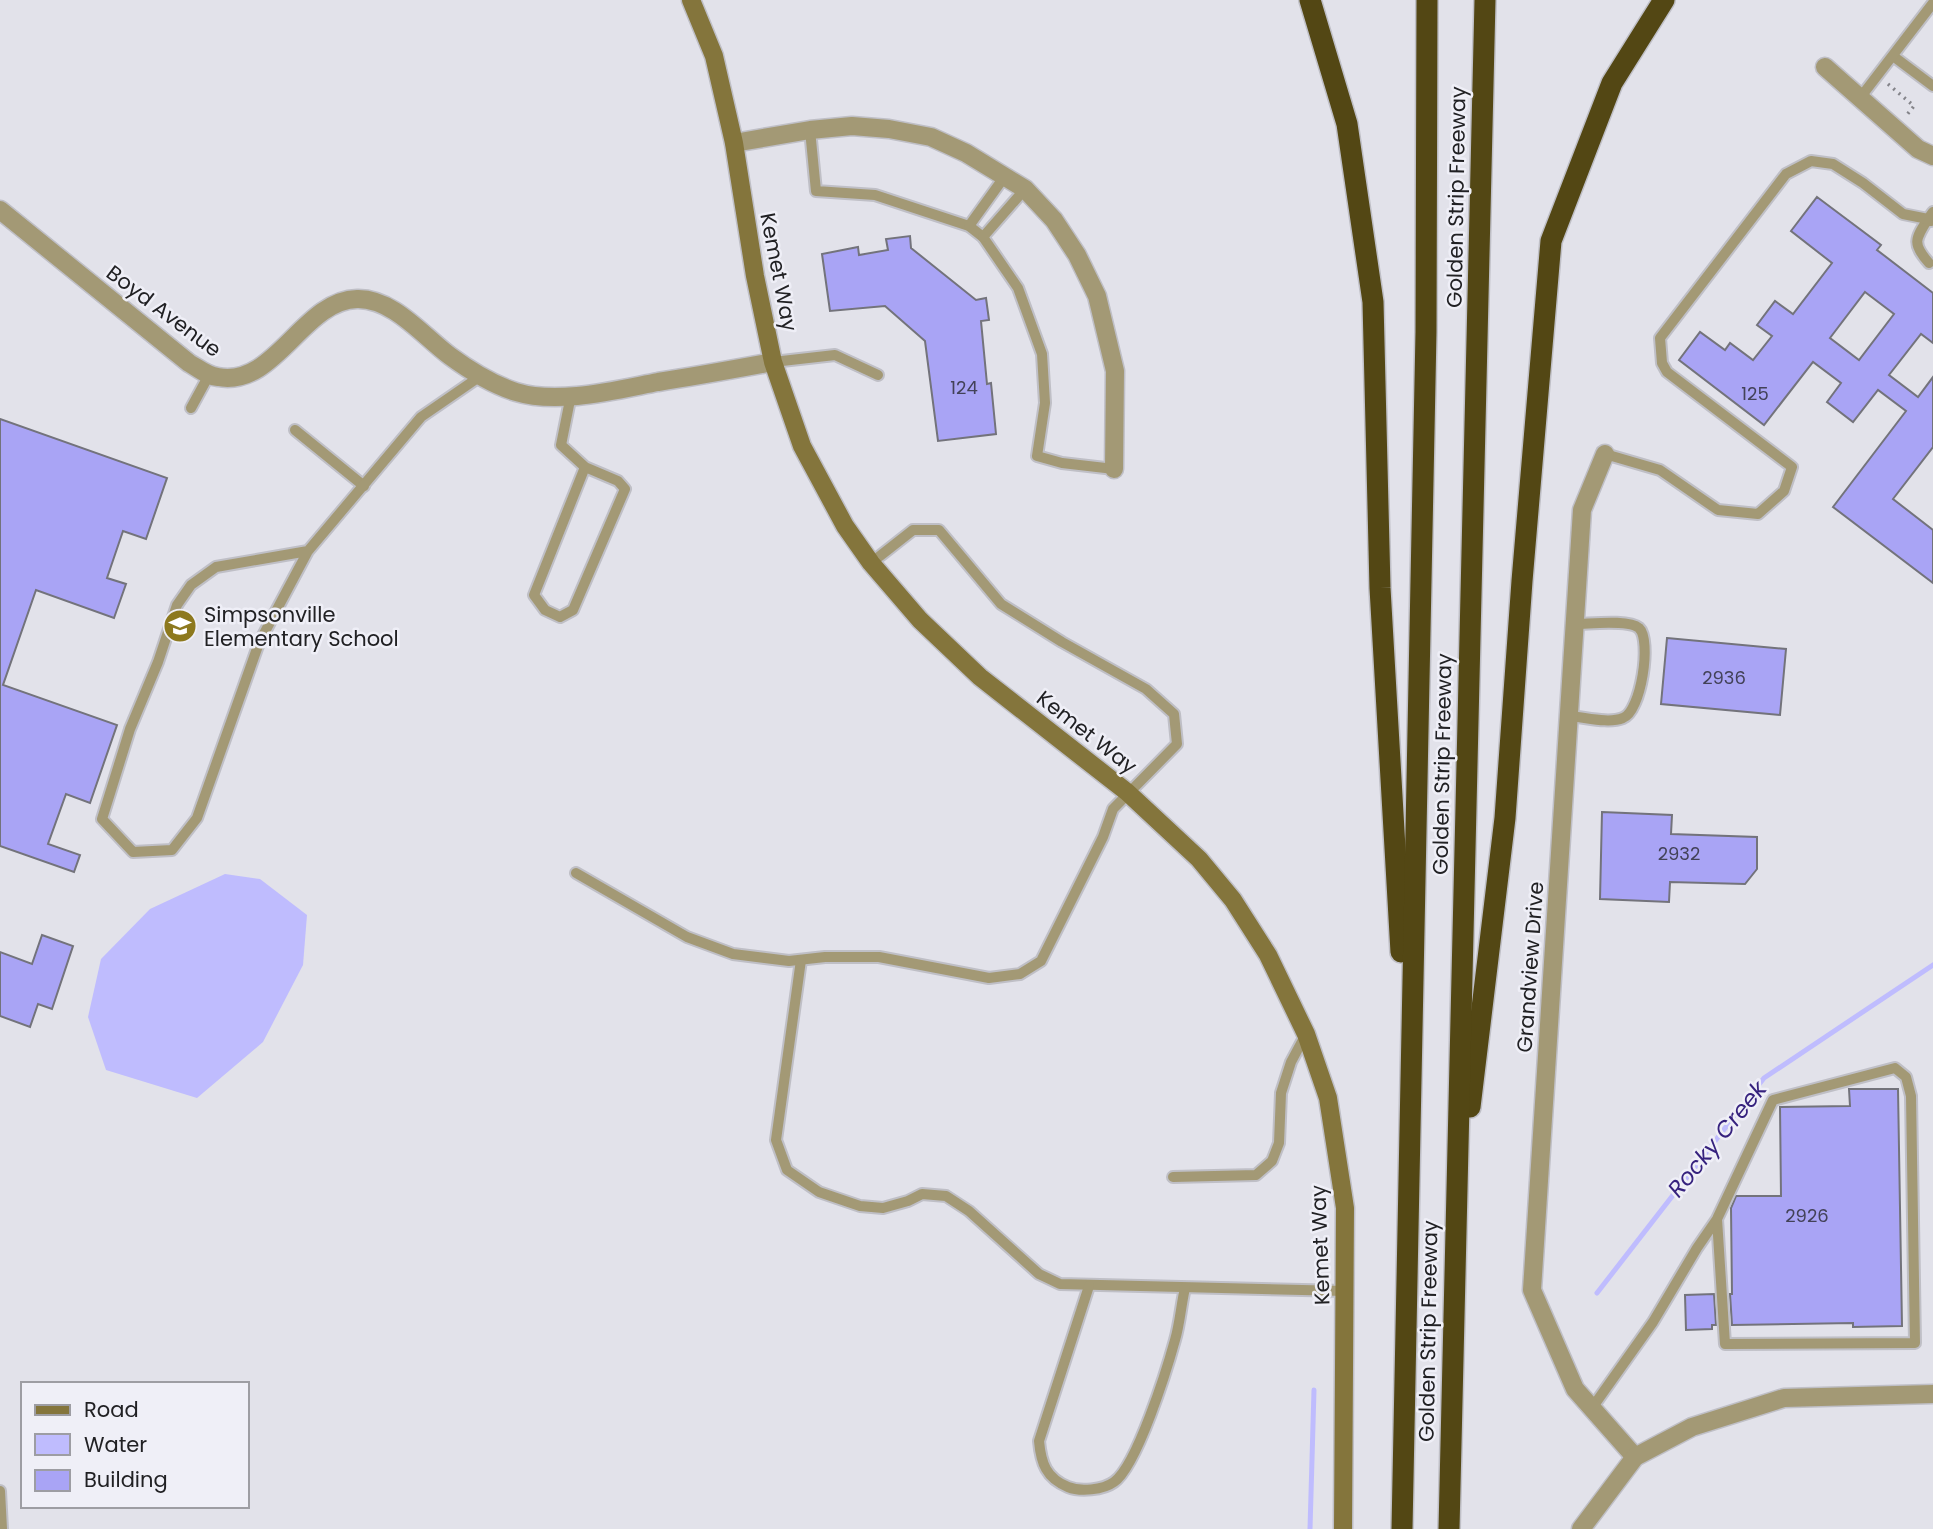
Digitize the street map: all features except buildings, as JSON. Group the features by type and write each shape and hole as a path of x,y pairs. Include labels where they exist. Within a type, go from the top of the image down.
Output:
{"highway":[{"path":"1310,0 1347,124 1373,302 1380,588 1411,1112"},
{"name":"Golden Strip Freeway","path":"1402,1529 1426,346 1427,0"},
{"name":"Golden Strip Freeway","path":"1449,1529 1485,0"},
{"path":"1455,1228 1506,818 1522,581 1551,241 1612,83 1664,0"}],"street":[{"name":"Kemet Way","path":"691,0 714,56 734,143 755,276 774,362 802,446 845,526 871,563 920,620 980,677 1127,792 1199,859 1233,900 1268,955 1306,1034 1328,1098 1345,1209 1343,1529"},
{"path":"1825,67 1918,149 1933,156"},
{"path":"734,143 852,126 889,129 931,137 966,153 1025,189 1054,220 1077,255 1097,296 1115,371 1114,469"},
{"name":"Boyd Avenue","path":"0,210 159,339 209,375 230,378 250,373 319,315 338,303 358,299 372,301 394,310 454,359 482,375 515,391 542,397 610,391 774,362"},
{"name":"Grandview Drive","path":"1605,454 1582,510 1532,1290 1575,1389 1635,1457"},
{"path":"1581,1529 1635,1457 1692,1427 1784,1398 1933,1394"}],"lane":[{"path":"1860,98 1933,3"},
{"path":"1893,56 1933,86"},
{"path":"810,130 816,191 875,195 969,226 983,237 1018,288 1042,354 1045,403 1037,456 1062,463 1114,469"},
{"path":"1605,454 1660,470 1718,510 1758,514 1784,491 1791,467 1667,372 1662,363 1660,338 1786,174 1811,161 1833,164 1864,183 1903,214 1931,218"},
{"path":"969,226 1005,176"},
{"path":"983,237 1025,189"},
{"path":"1929,263 1917,250 1917,235 1931,218"},
{"path":"774,362 835,355 878,375"},
{"path":"191,408 209,375"},
{"path":"308,551 216,567 191,585 177,605 158,662 130,729 102,819 133,852 172,850 197,818 259,643 308,551 421,417 482,375"},
{"path":"571,395 561,445 585,467 618,481 625,489 573,610 559,617 545,610 534,595 585,467"},
{"path":"295,430 365,486"},
{"path":"576,873 687,937 733,954 789,961 825,957 879,957 989,978 1020,974 1041,961 1103,837 1113,809 1177,744 1174,714 1146,689 1001,604 939,530 913,530 871,563"},
{"path":"1569,716 1624,718 1633,710 1640,690 1646,639 1641,629 1632,624 1575,624"},
{"path":"801,960 776,1140 787,1170 819,1192 860,1206 883,1208 922,1194 946,1196 969,1211 1039,1273 1060,1284 1345,1291"},
{"path":"1173,1177 1256,1175 1272,1161 1279,1143 1281,1093 1291,1062 1306,1034"},
{"path":"1592,1408 1653,1322 1717,1219 1773,1100 1895,1068 1906,1077 1911,1096 1915,1343 1725,1344 1717,1219"},
{"path":"1089,1286 1039,1441 1041,1462 1056,1482 1073,1489 1088,1490 1114,1482 1142,1438 1175,1339 1185,1287"},
{"path":"0,1491 2,1529"}],"path":[{"path":"1895,75 1888,84 1914,106 1906,116"}],"water":[{"path":"225,874 260,879 307,915 303,965 263,1042 197,1098 106,1070 88,1017 101,959 150,909"}],"waterway":[{"name":"Rocky Creek","path":"1597,1293 1764,1078 1933,965"},
{"name":"Rocky Creek","path":"1310,1529 1314,1390"}],"place":[{"name":"Simpsonville Elementary School","path":"180,626"}]}
